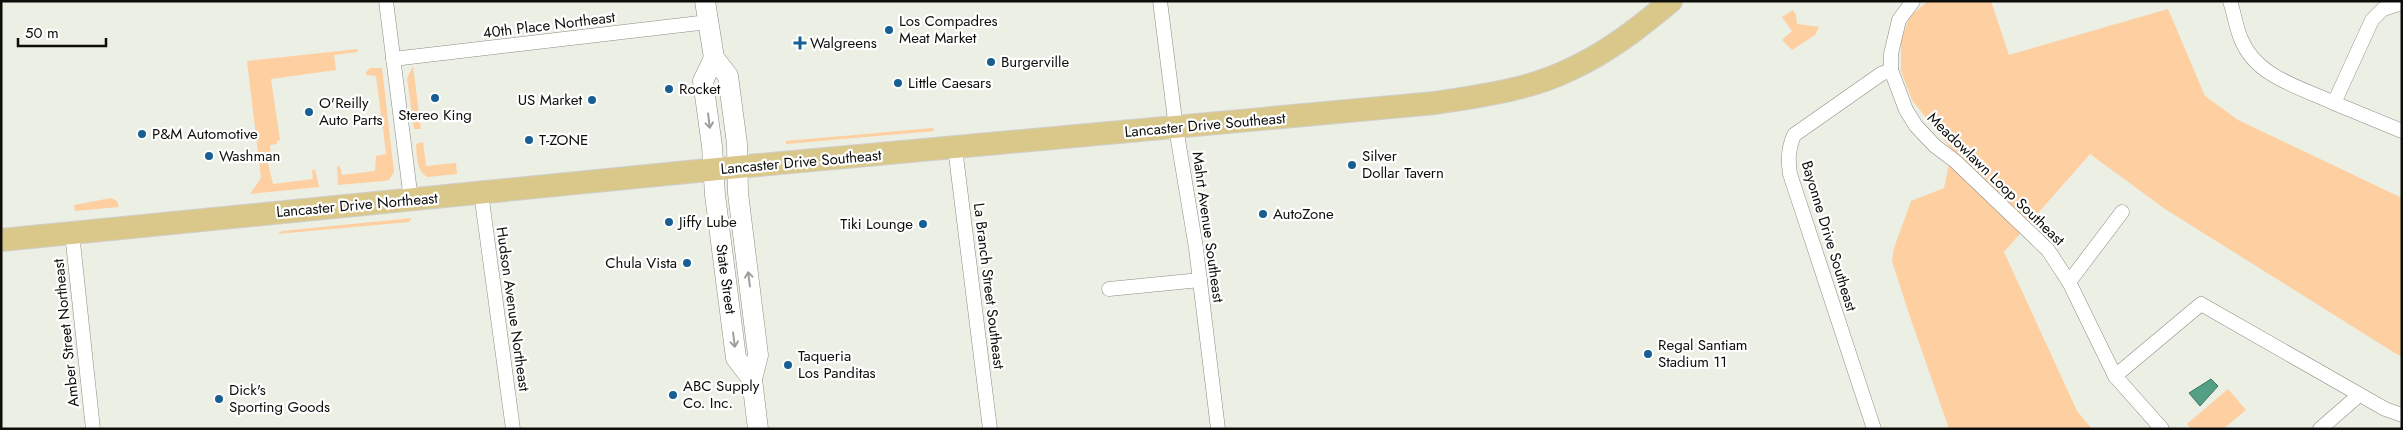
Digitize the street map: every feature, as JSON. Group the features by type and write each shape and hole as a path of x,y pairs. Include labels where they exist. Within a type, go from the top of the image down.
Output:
{"main road":[{"name":"State Street","path":"704,1 714,58 728,76 738,167 738,193 758,355 752,379 758,429"},
{"name":"Lancaster Drive Southeast","path":"713,170 1435,103 1523,87 1569,71 1594,57 1665,4"},
{"name":"State Street","path":"714,58 704,81 715,195 736,358 752,379"},
{"name":"Lancaster Drive Northeast","path":"1,240 713,170"}],"street":[{"path":"386,1 411,200"},
{"name":"Mahrt Avenue Southeast","path":"1160,1 1176,128 1200,280 1218,429"},
{"path":"1891,70 1892,48 1896,28 1903,14 1914,1"},
{"path":"2230,1 2240,38 2259,66 2269,73 2334,103 2402,131"},
{"path":"2334,103 2370,22 2383,9 2402,3"},
{"name":"40th Place Northeast","path":"393,59 708,22"},
{"name":"Meadowlawn Loop Southeast","path":"1891,70 1906,110 1921,131 2048,250 2069,282 2115,376 2162,429"},
{"name":"Bayonne Drive Southeast","path":"1874,429 1790,174 1788,159 1789,147 1794,135 1881,74 1891,70"},
{"name":"La Branch Street Southeast","path":"955,148 990,429"},
{"name":"Hudson Avenue Northeast","path":"481,194 513,429"},
{"path":"2069,282 2122,212"},
{"name":"Amber Street Northeast","path":"72,233 92,429"},
{"path":"1109,289 1200,280"},
{"path":"2115,376 2201,304 2384,410 2402,415"},
{"path":"2320,429 2359,395"}],"shaded area":[{"path":"1928,1 1991,1 2009,55 2168,9 2205,96 2238,120 2402,198 2402,355 2398,355 2165,209 2090,154 2004,252 2077,411 2092,429 1949,429 1892,261 1894,248 1911,201 1944,188 1952,150 1912,100 1901,71 1901,39 1910,16"},
{"path":"1793,10 1796,15 1797,24 1819,27 1815,35 1792,50 1782,40 1792,31 1782,17"},
{"path":"358,49 357,52 334,55 336,70 271,79 280,140 277,141 277,144 270,145 271,156 267,159 273,184 313,179 312,171 315,169 319,187 250,194 261,178 247,61"},
{"path":"413,66 421,129 414,129 407,78"},
{"path":"370,68 382,68 394,172 389,180 338,185 337,166 340,167 342,175 375,171 376,156 386,154 382,120 371,119 373,116 381,115 376,76 366,75"},
{"path":"933,128 934,131 786,144 786,141"},
{"path":"423,142 426,166 456,163 457,174 428,177 424,175 419,167 416,144"},
{"path":"111,198 117,201 119,207 75,211 74,205"},
{"path":"412,218 409,222 277,234 282,231"},
{"path":"2211,379 2218,386 2200,406 2189,393"},
{"path":"2228,389 2246,410 2223,429 2191,429 2187,424"}],"place":[{"name":"Los Compadres Meat Market","path":"889,30"},
{"name":"Walgreens","path":"800,43"},
{"name":"Burgerville","path":"991,62"},
{"name":"Little Caesars","path":"898,83"},
{"name":"Rocket","path":"669,89"},
{"name":"Stereo King","path":"435,98"},
{"name":"US Market","path":"592,100"},
{"name":"O'Reilly Auto Parts","path":"309,112"},
{"name":"P&M Automotive","path":"142,134"},
{"name":"T-ZONE","path":"529,140"},
{"name":"Washman","path":"209,156"},
{"name":"Silver Dollar Tavern","path":"1352,165"},
{"name":"AutoZone","path":"1263,214"},
{"name":"Jiffy Lube","path":"669,222"},
{"name":"Tiki Lounge","path":"923,224"},
{"name":"Chula Vista","path":"687,263"},
{"name":"Regal Santiam Stadium 11","path":"1648,354"},
{"name":"Taqueria Los Panditas","path":"788,365"},
{"name":"ABC Supply Co. Inc.","path":"673,395"},
{"name":"Dick's Sporting Goods","path":"219,399"}]}
